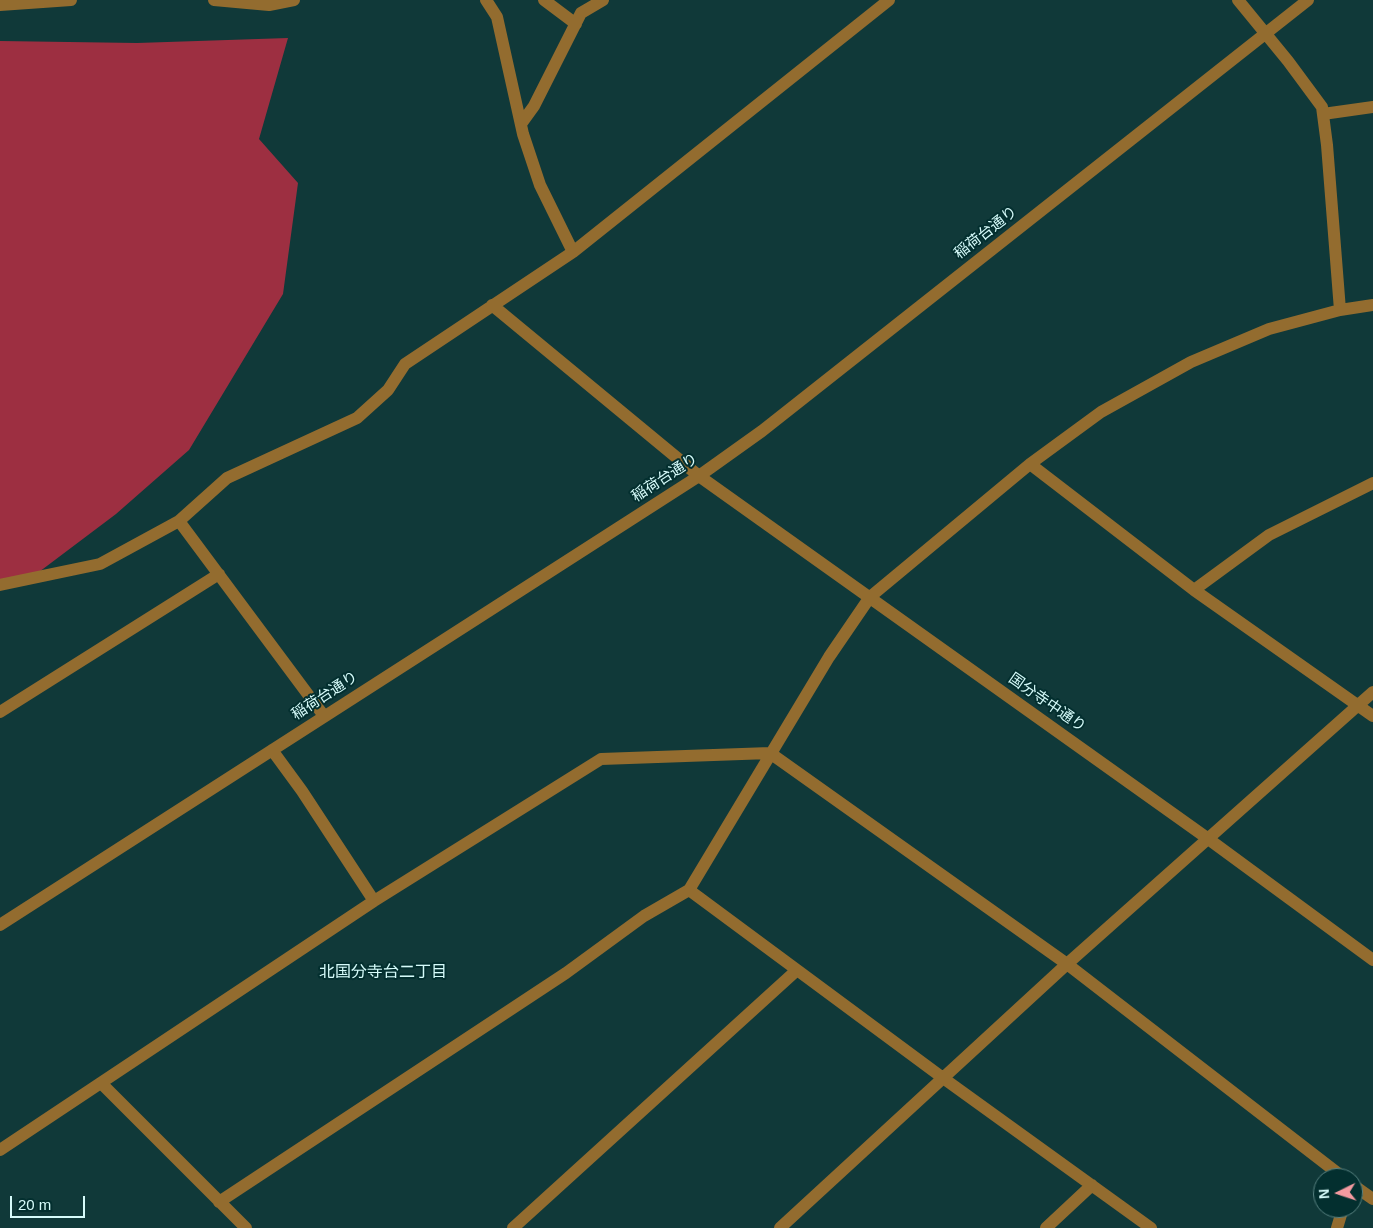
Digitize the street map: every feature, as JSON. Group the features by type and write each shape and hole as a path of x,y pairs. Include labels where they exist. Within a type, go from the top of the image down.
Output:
{"street":[{"path":"0,5 71,0"},
{"path":"214,0 269,5 294,0"},
{"path":"486,0 497,17 521,124 540,185 573,252"},
{"path":"544,0 576,24"},
{"path":"521,124 534,106 581,14 603,0"},
{"path":"0,585 100,564 180,520 227,478 357,418 388,390 405,364 573,252 889,0"},
{"path":"1238,0 1266,33 1322,107 1327,145 1340,310"},
{"name":"稲荷台通り","path":"0,925 699,476 762,431 1308,0"},
{"path":"1323,114 1373,107"},
{"name":"国分寺中通り","path":"492,305 699,476 1207,838 1373,960"},
{"path":"219,1202 566,973 644,916 689,890 829,657 870,597 1030,464 1101,412 1191,362 1269,329 1340,310 1373,305"},
{"path":"1030,464 1194,590 1373,716"},
{"path":"1194,590 1269,535 1373,483"},
{"path":"180,520 324,716"},
{"path":"0,712 219,574"},
{"path":"780,1228 1067,964 1373,692"},
{"path":"272,750 302,791 374,902"},
{"path":"0,1150 374,902 601,759 770,753 1067,964 1331,1168"},
{"path":"689,890 943,1078 1151,1228"},
{"path":"513,1228 797,970"},
{"path":"102,1084 246,1228"},
{"path":"1046,1228 1092,1185"}],"shaded area":[{"path":"288,38 259,139 298,183 283,294 189,450 116,514 31,578 0,583 0,41 137,43"}],"district":[{"name":"北国分寺台二丁目","path":"383,973"}]}
